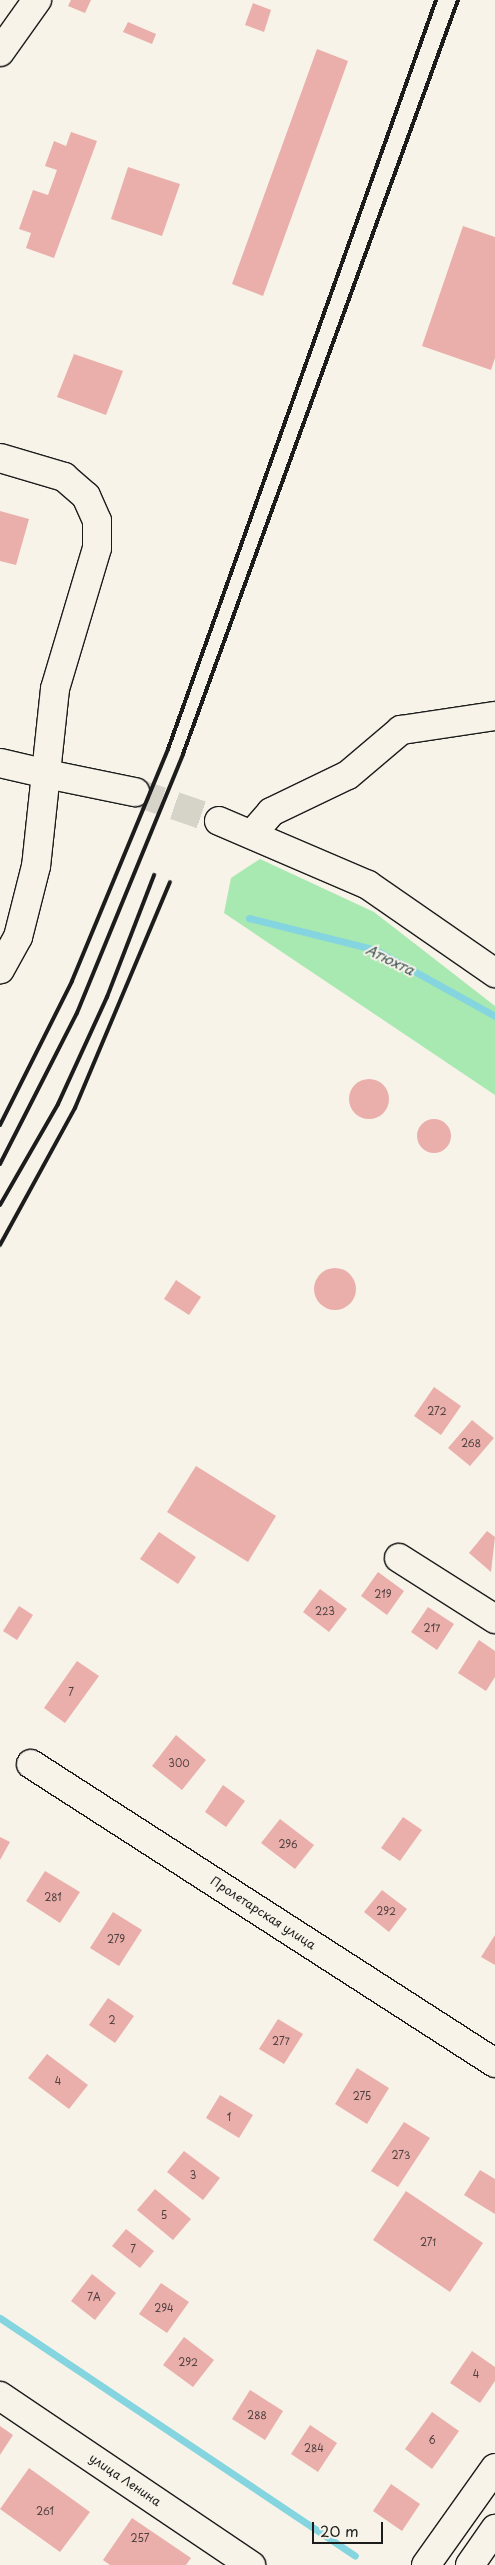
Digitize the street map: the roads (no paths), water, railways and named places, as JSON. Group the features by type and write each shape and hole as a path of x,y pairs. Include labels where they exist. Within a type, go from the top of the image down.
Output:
{"street":[{"path":"0,52 37,0"},
{"path":"0,458 64,477 86,496 96,521 97,548 55,689 36,866 18,937 0,969"},
{"path":"253,833 271,812 348,775 401,730 495,716"},
{"path":"0,763 135,792"},
{"path":"219,822 253,833 368,885 495,973"},
{"path":"399,1558 495,1619"},
{"name":"Пролетарская улица","path":"30,1764 495,2063"},
{"name":"улица Ленина","path":"0,2396 251,2565"},
{"path":"426,2565 495,2468"},
{"path":"470,2565 495,2529"}],"waterway":[{"name":"Атюхта","path":"249,918 376,950 495,1016"},
{"path":"0,2318 355,2556"}],"tunnel":[{"path":"135,792 219,821"}],"railway":[{"path":"0,1125 72,981 168,749 436,0"},
{"path":"0,1164 77,1013 183,754 458,0"},
{"path":"0,1205 58,1104 107,997 154,875"},
{"path":"0,1245 75,1108 170,882"}]}
